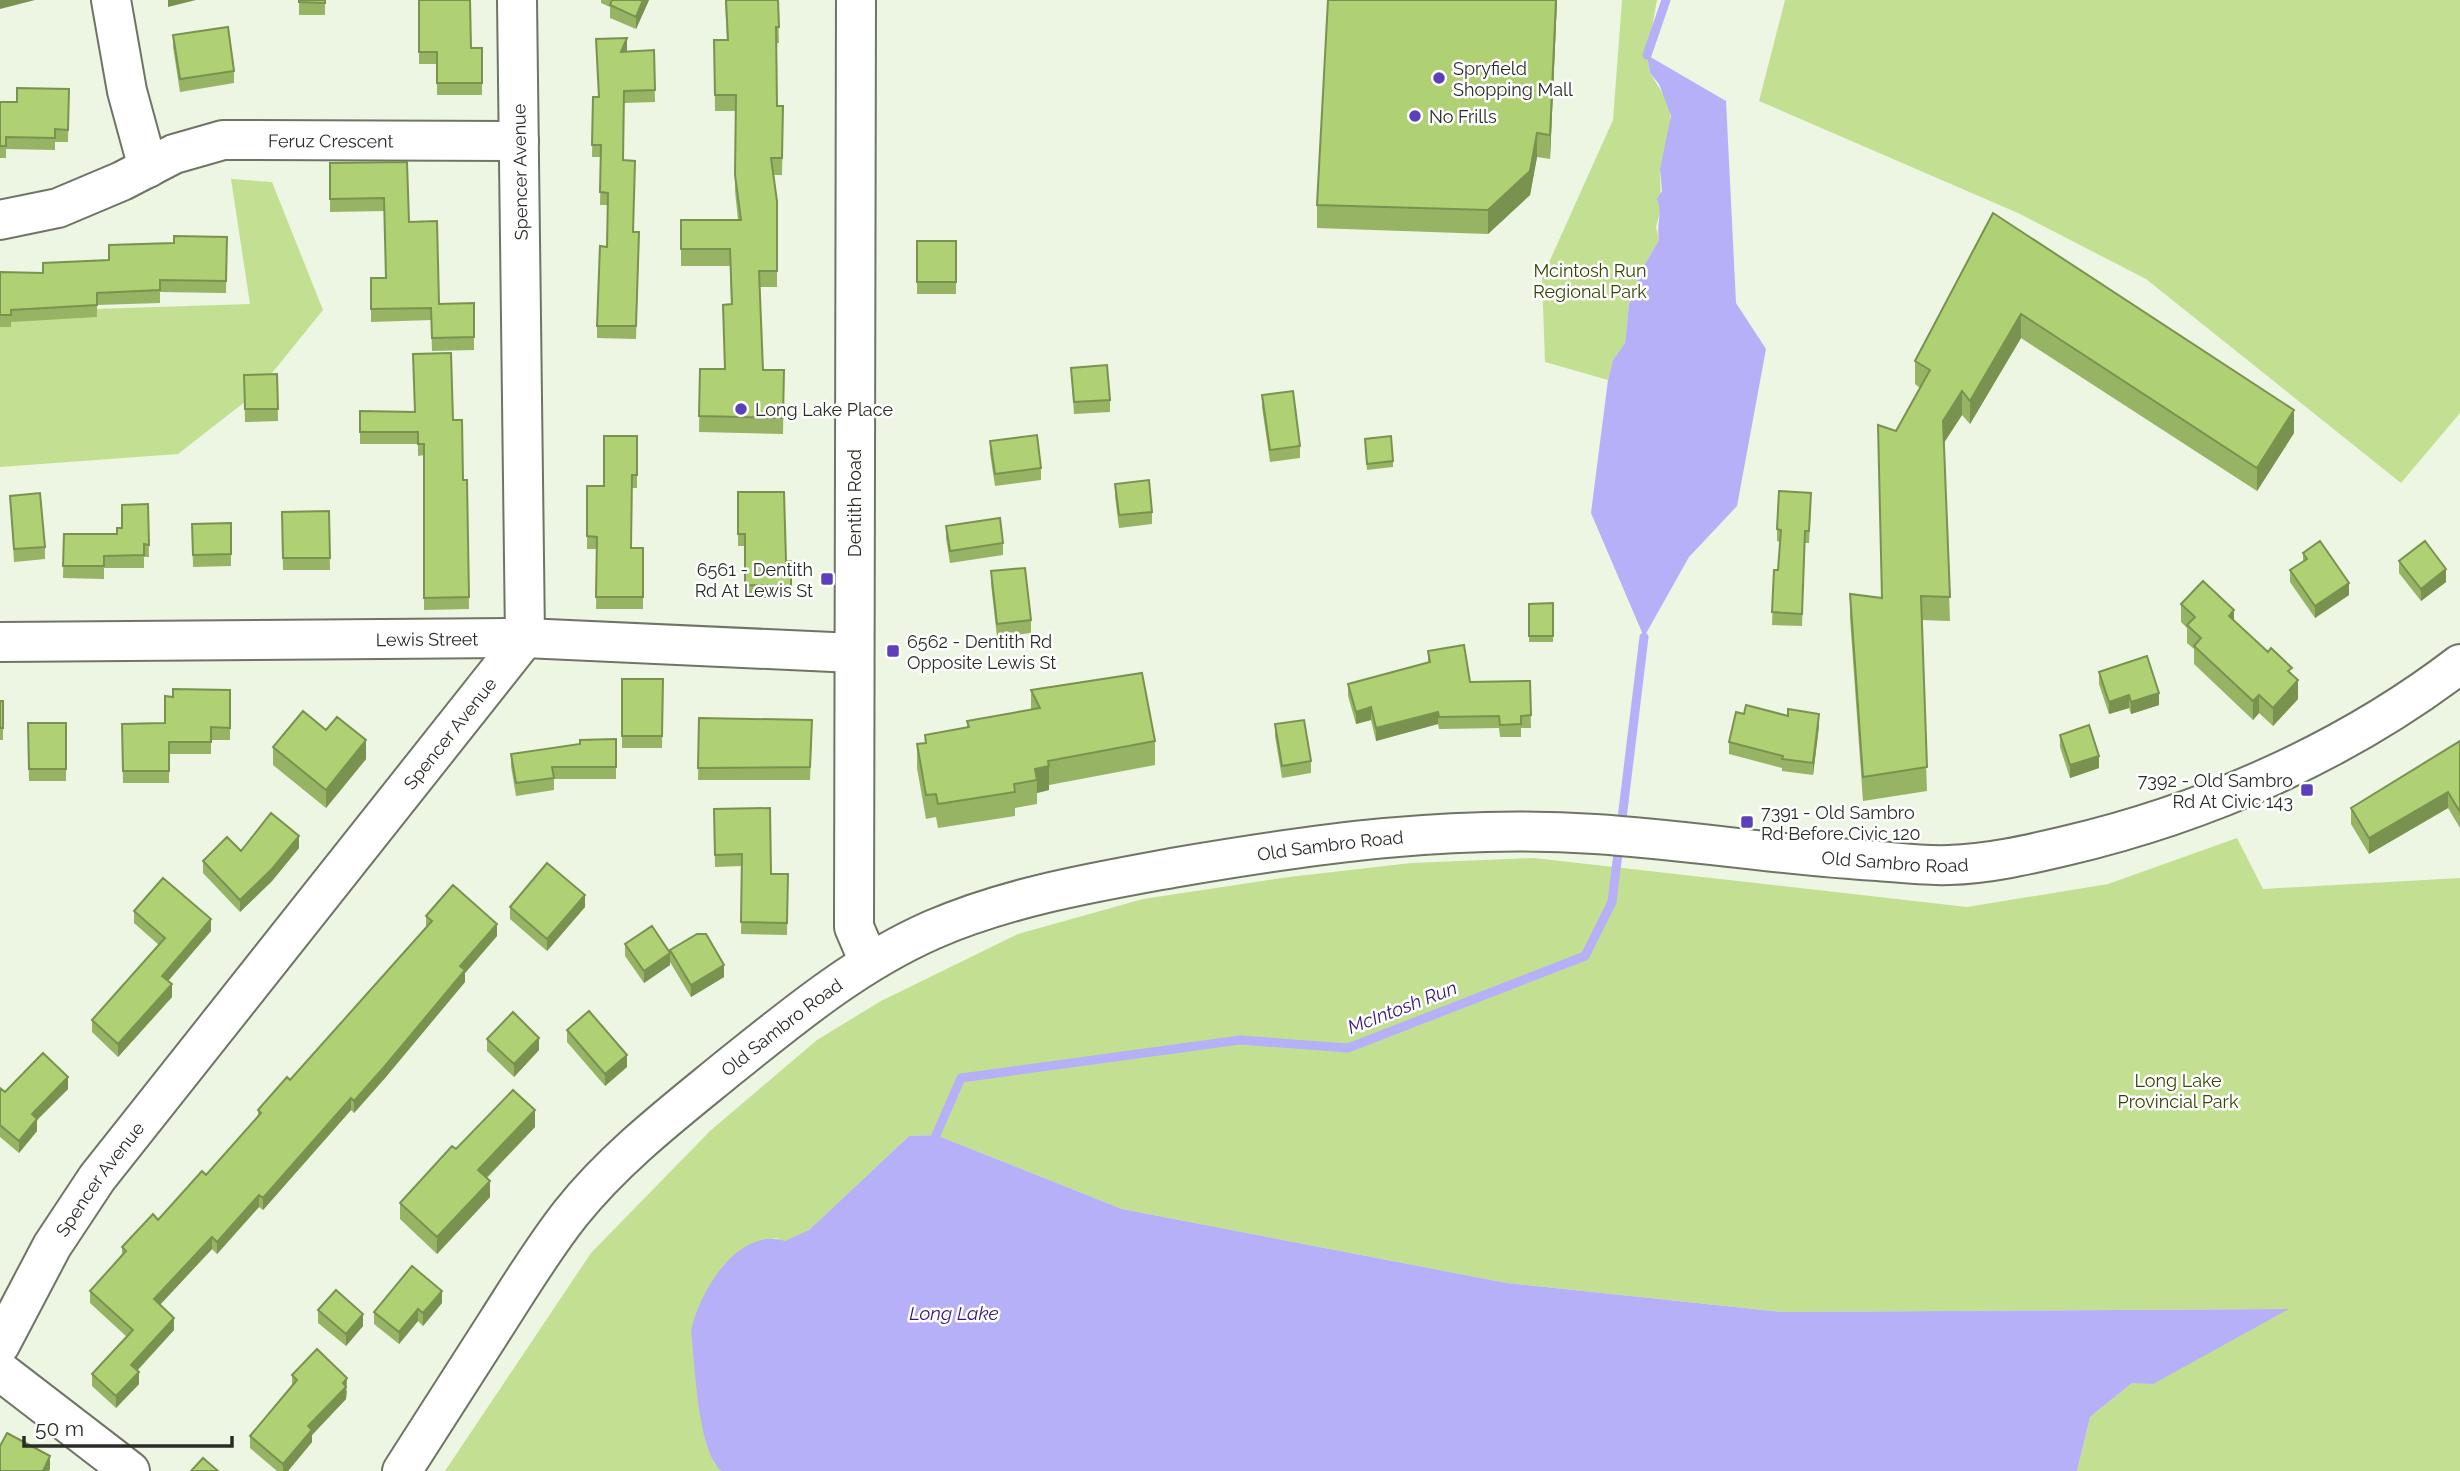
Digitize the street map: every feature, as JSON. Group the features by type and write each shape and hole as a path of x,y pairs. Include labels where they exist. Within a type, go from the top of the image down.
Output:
{"main road":[{"path":"111,0 127,91 148,168"},
{"name":"Spencer Avenue","path":"0,1345 52,1246 97,1178 526,638 517,0"},
{"name":"Dentith Road","path":"856,0 854,927 869,962"},
{"name":"Feruz Crescent","path":"0,220 58,208 174,154 223,140 519,141"},
{"name":"Lewis Street","path":"0,642 526,638 854,653"},
{"name":"Old Sambro Road","path":"402,1471 570,1214 603,1178 655,1128 793,1017 869,962 929,931 980,912 1045,893 1181,867 1391,835 1469,831 1613,836 1816,858 1946,866 2043,852 2151,822 2257,782 2357,731 2460,664"},
{"path":"0,1371 130,1471"}],"green space":[{"name":"Mcintosh Run Regional Park","path":"1622,0 1657,0 1647,55 1650,73 1669,104 1671,124 1660,169 1661,209 1656,227 1659,240 1638,276 1637,289 1629,304 1625,343 1613,360 1608,380 1545,362 1542,278 1613,120"},
{"path":"1785,0 2460,0 2460,413 2401,483 2146,279 2018,213 1759,101"},
{"path":"231,179 272,182 323,310 255,394 178,454 0,467 0,312 250,304"},
{"name":"Long Lake Provincial Park","path":"2237,838 2263,889 2460,878 2460,1471 2077,1471 2090,1417 2132,1383 2287,1309 1782,1312 1507,1283 1122,1209 936,1135 909,1136 809,1230 785,1242 776,1238 744,1247 722,1267 695,1316 706,1437 714,1463 721,1471 445,1471 591,1253 710,1131 817,1040 881,1001 1018,934 1143,899 1289,877 1411,863 1534,858 1967,907 2108,884"}],"water":[{"path":"1647,55 1726,101 1736,303 1766,349 1737,506 1689,557 1644,637 1591,513 1608,380 1613,360 1625,343 1629,304 1637,289 1638,276 1659,240 1657,199 1662,191 1660,169 1671,116 1659,84 1650,73"},
{"name":"Long Lake","path":"936,1135 1122,1209 1507,1283 1782,1312 2289,1309 2153,1384 2132,1383 2090,1417 2077,1471 721,1471 713,1460 702,1425 691,1330 712,1281 723,1266 751,1243 768,1239 785,1241 809,1230 909,1136"}],"building":[{"path":"325,0 325,3 299,2"},
{"path":"419,0 470,0 471,48 482,48 482,83 437,83 437,52 419,52"},
{"path":"612,0 643,0 636,17 610,5"},
{"path":"726,0 778,0 777,106 783,106 782,158 771,158 777,201 777,271 759,271 763,370 784,370 783,418 699,416 700,369 725,369 723,305 732,304 730,249 681,249 681,220 741,220 735,175 736,95 715,95 714,40 728,40"},
{"name":"Spryfield Shopping Mall","path":"1328,0 1556,0 1550,135 1537,133 1530,171 1488,210 1317,205"},
{"path":"228,27 234,71 180,79 173,35"},
{"path":"627,38 621,52 654,50 655,90 624,91 623,160 635,161 633,232 639,232 636,326 597,326 600,246 607,247 608,193 600,192 601,145 592,145 593,97 599,97 596,39"},
{"path":"17,88 69,89 68,130 55,129 55,138 6,137 6,146 0,146 0,102 17,102"},
{"path":"407,162 409,222 437,221 439,304 474,303 474,337 432,338 431,308 371,309 371,278 386,278 384,198 330,199 330,163"},
{"path":"1993,213 2294,410 2257,468 2021,314 1970,401 1962,391 1943,421 1950,597 1921,596 1927,767 1863,777 1850,594 1882,598 1878,425 1896,431 1930,370 1915,361"},
{"path":"174,236 227,237 226,281 160,280 160,290 97,293 97,305 11,310 11,315 0,315 0,272 43,273 43,263 109,260 109,245 174,243"},
{"path":"917,241 956,241 956,282 917,282"},
{"path":"451,353 453,420 462,420 463,480 467,480 469,597 424,598 424,444 418,444 418,432 360,432 360,411 415,412 413,354"},
{"path":"1107,365 1110,400 1074,402 1071,368"},
{"path":"277,374 278,409 245,409 244,375"},
{"path":"1293,391 1300,446 1270,450 1262,395"},
{"path":"1037,435 1041,468 995,474 990,441"},
{"path":"604,436 637,436 637,475 632,475 631,548 643,548 643,597 596,597 597,537 587,536 587,486 604,486"},
{"path":"1391,436 1393,461 1367,464 1365,439"},
{"path":"1149,480 1152,512 1119,515 1115,484"},
{"path":"1779,491 1811,493 1809,531 1805,531 1802,614 1772,612 1774,570 1778,570 1781,530 1777,529"},
{"path":"738,492 784,492 786,561 791,561 791,586 745,585 745,534 738,534"},
{"path":"40,493 45,547 14,549 10,496"},
{"path":"148,504 149,545 144,544 144,555 104,556 104,566 63,566 64,534 117,534 117,528 122,528 122,505"},
{"path":"329,511 330,558 283,558 282,512"},
{"path":"1000,518 1003,543 950,551 946,526"},
{"path":"231,523 231,554 193,555 192,524"},
{"path":"2320,541 2349,583 2315,606 2290,570 2307,559 2303,553"},
{"path":"2425,541 2446,569 2421,589 2399,561"},
{"path":"1025,568 1031,620 997,624 991,571"},
{"path":"2203,581 2234,610 2229,616 2268,652 2271,648 2292,668 2288,671 2298,680 2273,708 2259,695 2253,701 2194,646 2201,638 2187,625 2195,617 2181,604"},
{"path":"1553,603 1553,636 1529,636 1529,604"},
{"path":"1464,645 1470,682 1530,681 1531,715 1521,716 1521,724 1500,725 1499,716 1439,717 1438,712 1376,728 1371,707 1356,712 1348,684 1430,662 1428,651"},
{"path":"2147,656 2159,693 2131,702 2129,695 2109,702 2099,672"},
{"path":"1142,673 1155,741 1048,761 1049,766 1035,769 1037,780 1014,784 1015,792 938,804 936,794 926,795 917,744 926,743 925,735 969,727 967,721 1040,708 1031,690"},
{"path":"622,679 663,679 662,736 622,736"},
{"path":"173,689 230,690 230,728 211,727 211,742 169,742 169,771 123,771 122,724 165,723 165,696 173,697"},
{"path":"0,701 3,701 3,728 0,728"},
{"path":"1746,705 1788,716 1788,709 1819,714 1813,763 1782,759 1783,756 1729,742 1736,712 1744,714"},
{"path":"303,711 326,730 337,717 366,740 326,790 273,747"},
{"path":"699,718 812,720 810,767 698,768"},
{"path":"1304,720 1311,761 1282,766 1275,724"},
{"path":"28,723 66,723 66,769 29,769"},
{"path":"2089,725 2099,756 2070,765 2060,735"},
{"path":"616,739 616,767 552,767 554,778 516,783 511,754 580,744 580,740"},
{"path":"2460,741 2460,812 2448,792 2369,838 2351,808"},
{"path":"770,808 771,874 788,874 787,923 741,922 742,854 715,855 714,809"},
{"path":"271,813 299,836 272,869 240,900 203,861 227,837 241,851"},
{"path":"547,863 585,895 547,939 510,907"},
{"path":"163,878 211,919 162,976 172,984 118,1044 92,1020 165,938 134,911"},
{"path":"453,885 497,924 460,966 465,970 354,1101 351,1098 263,1198 259,1195 217,1242 212,1237 154,1299 174,1318 131,1365 139,1372 116,1396 92,1374 133,1330 90,1291 126,1251 122,1247 153,1214 158,1220 202,1171 206,1175 261,1113 258,1110 287,1077 290,1080 432,921 426,916"},
{"path":"652,926 670,953 644,971 625,944"},
{"path":"697,934 706,934 724,965 691,985 670,950"},
{"path":"589,1011 627,1055 605,1074 567,1030"},
{"path":"513,1012 539,1038 514,1064 487,1039"},
{"path":"43,1053 68,1077 32,1114 37,1119 19,1141 0,1125 0,1088 5,1092"},
{"path":"513,1090 535,1110 478,1170 490,1181 437,1237 400,1203 452,1146 456,1149"},
{"path":"412,1266 442,1291 423,1313 418,1309 399,1332 374,1312"},
{"path":"336,1290 363,1314 346,1334 318,1310"},
{"path":"317,1349 347,1378 343,1383 346,1387 308,1426 312,1430 283,1464 250,1436 297,1380 292,1375"},
{"path":"7,1433 50,1456 43,1471 0,1471 0,1446"},
{"path":"203,1458 218,1471 191,1471"}],"waterway":[{"name":"McIntosh Run","path":"1647,55 1666,0"},
{"name":"McIntosh Run","path":"1621,827 1644,637"},
{"name":"McIntosh Run","path":"936,1135 961,1078 1240,1040 1348,1048 1585,956 1612,902 1619,845"}],"place":[{"name":"Spryfield Shopping Mall","path":"1439,78"},
{"name":"No Frills","path":"1415,116"},
{"name":"Long Lake Place","path":"741,409"},
{"name":"6561 - Dentith Rd At Lewis St","path":"827,579"},
{"name":"6562 - Dentith Rd Opposite Lewis St","path":"893,651"},
{"name":"7392 - Old Sambro Rd At Civic 143","path":"2307,790"},
{"name":"7391 - Old Sambro Rd Before Civic 120","path":"1747,822"}]}
